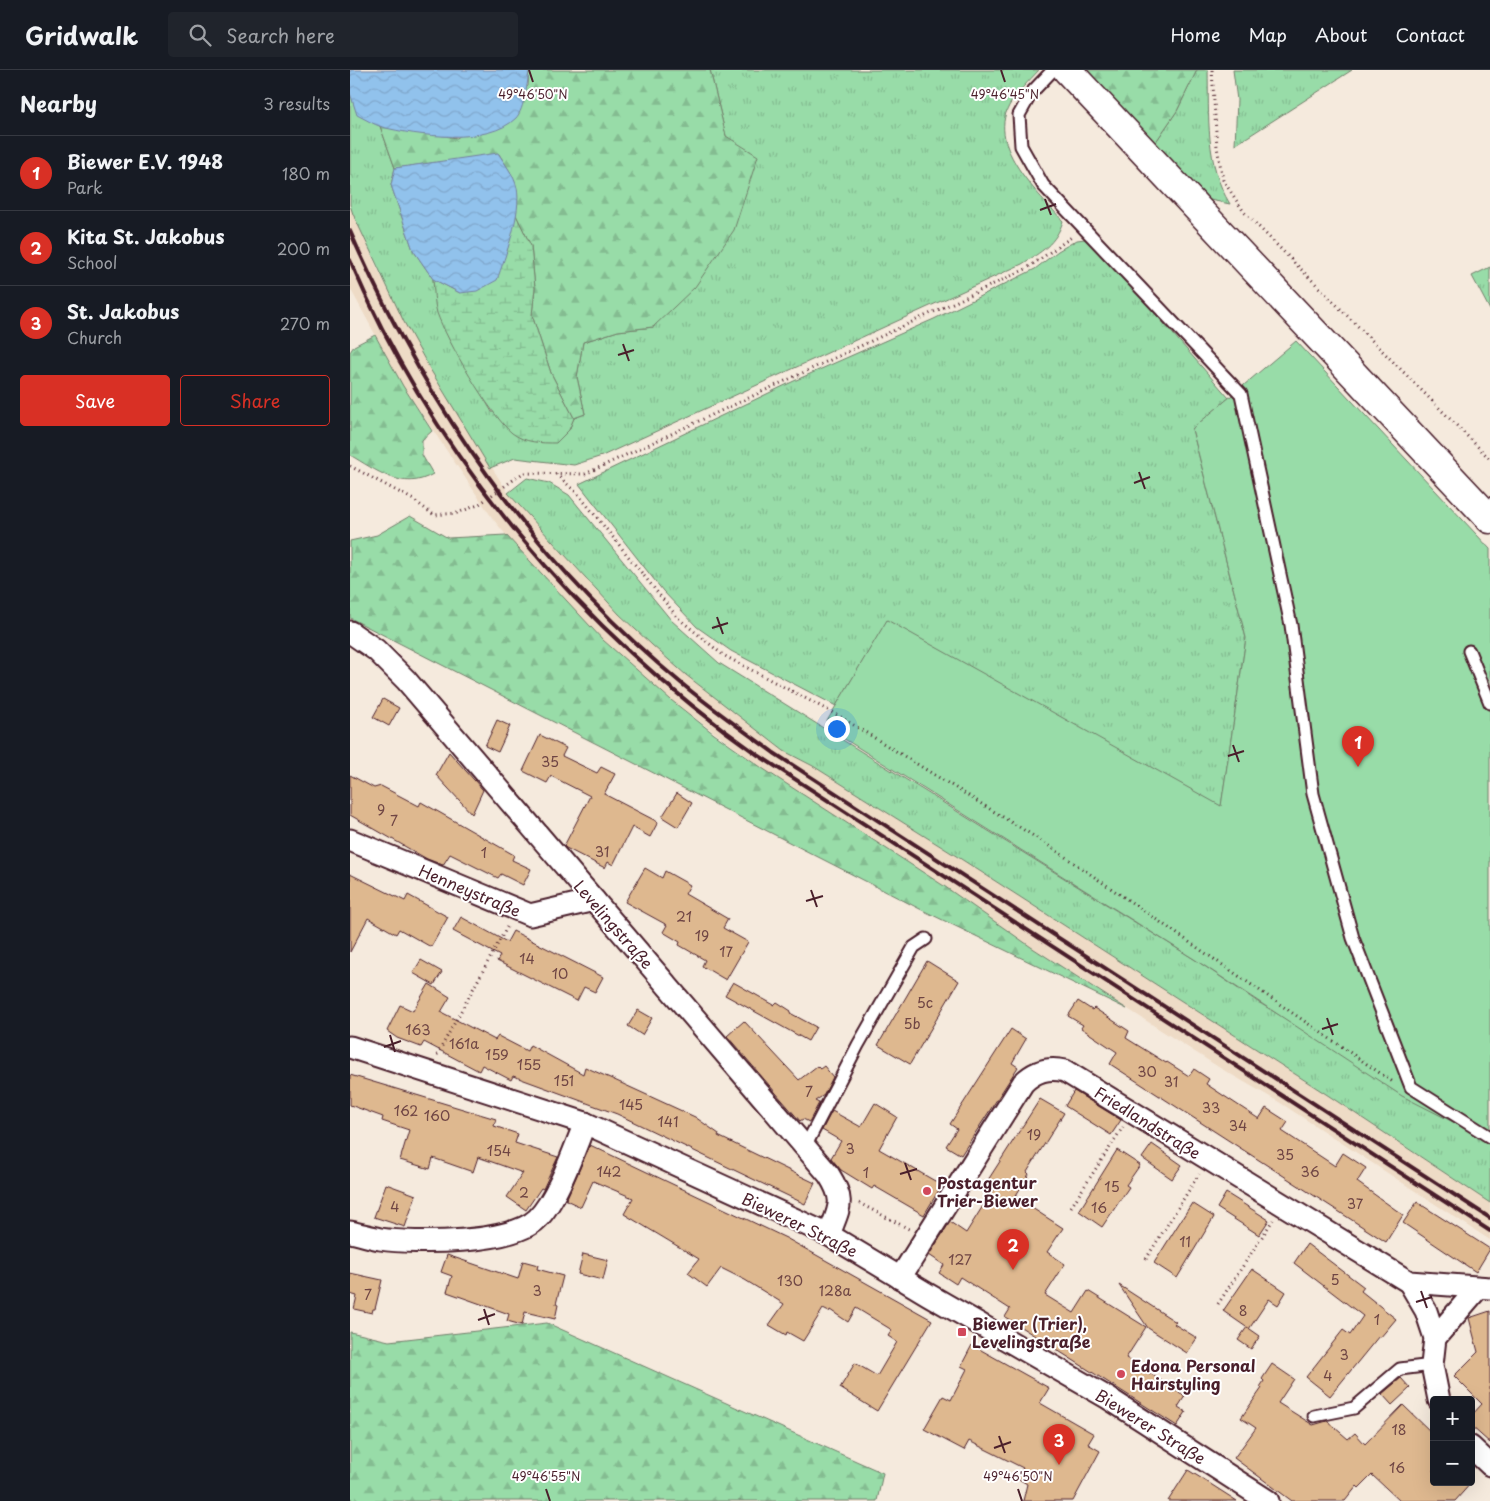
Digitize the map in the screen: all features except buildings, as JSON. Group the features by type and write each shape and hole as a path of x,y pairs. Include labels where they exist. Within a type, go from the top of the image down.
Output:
{"main road":[{"path":"1068,70 1490,520"}],"street":[{"name":"Levelingstraße","path":"350,632 376,650 406,680 829,1175 839,1192"},
{"name":"Henneystraße","path":"350,840 530,914 594,900"},
{"name":"Biewerer Straße","path":"350,1047 585,1123 829,1235 1108,1398 1268,1501"},
{"name":"Friedlandstraße","path":"900,1278 1023,1084 1032,1075 1052,1068 1065,1071 1409,1282 1484,1288"},
{"path":"350,1232 380,1239 429,1242 494,1237 516,1232 537,1220 553,1195 585,1123"},
{"path":"829,1235 839,1207 839,1192"},
{"path":"1409,1282 1426,1311 1435,1338 1432,1365 1437,1396"},
{"path":"1435,1338 1484,1288"},
{"path":"1475,1451 1490,1465"}],"lane":[{"path":"1053,70 1032,92 1019,115 1021,146 1043,184 1087,228 1241,394 1291,625 1313,794 1353,938 1411,1087 1490,1138"},
{"path":"1470,651 1490,704"},
{"path":"805,1147 858,1045 914,947 926,939"},
{"path":"1314,1416 1354,1408 1400,1369 1432,1365"}],"path":[{"path":"1212,70 1217,147 1223,180 1244,212 1490,459"},
{"path":"350,466 412,499 434,514 457,513 478,504 524,473 585,474 1026,269 1087,228"},
{"path":"556,474 578,494 678,618 723,655 839,716 1045,843 1383,1076 1411,1087"},
{"path":"435,1057 517,909"},
{"path":"1071,1207 1132,1112"},
{"path":"1146,1259 1209,1159"},
{"path":"839,1192 925,1238"},
{"path":"1218,1304 1283,1205"}],"shaded area":[{"path":"350,205 377,268 430,369 508,493 619,614 686,675 784,751 813,766 961,859 1326,1094 1490,1203 1490,1240 1279,1102 1220,1068 1031,947 944,886 765,770 671,700 603,640 524,557 493,519 403,386 350,288"}],"green space":[{"path":"529,70 710,70 726,136 758,156 734,230 695,287 653,327 618,331 583,342 577,377 585,414 574,418 551,373 532,315 535,288 531,246 515,213 517,190 512,175 499,154 395,168 380,126 457,138 528,86"},
{"path":"710,70 1039,70 1009,106 1004,122 1005,137 1010,153 1019,169 1063,221 1060,229 1047,247 1022,264 602,456 574,465 515,458 490,468 404,322 353,214 350,205 350,91 362,117 380,126 395,168 391,185 413,250 433,279 437,312 450,341 492,412 569,430 574,418 585,414 577,377 583,342 618,331 654,327 726,136"},
{"path":"1085,70 1197,70 1177,111 1155,143"},
{"path":"1197,70 1208,70 1212,156 1222,189 1230,204 1210,200 1155,143 1177,111"},
{"path":"1233,70 1352,70 1235,145 1237,100"},
{"path":"515,213 531,246 535,288 532,315 551,373 574,418 569,430 556,443 522,439 503,424 481,395 459,359 442,325 435,305 433,279 460,293 507,251"},
{"path":"1085,239 1132,287 1229,398 1192,429 1246,638 1221,807 887,621 836,706 731,651 697,627 663,591 579,484 794,381 934,319 1035,269 1058,251 1077,240"},
{"path":"1490,267 1490,310 1472,276"},
{"path":"375,335 403,386 432,431 422,440 422,455 433,474 422,479 411,481 390,477 350,455 350,352 354,346"},
{"path":"1296,341 1490,549 1490,1143 1467,1129 1402,1096 1194,959 824,726 887,620 1221,806 1246,638 1192,429"},
{"path":"527,478 549,483 569,495 671,620 719,663 1194,959 1258,1002 1490,1143 1490,1203 1326,1094 961,859 813,766 784,751 686,675 619,614 508,493"},
{"path":"410,516 448,538 506,535 603,640 671,700 714,734 765,770 944,886 1031,947 1127,1009 920,909 350,618 350,541 377,535"},
{"path":"547,1323 883,1473 877,1501 350,1501 350,1332 389,1341"}],"water":[{"path":"350,70 529,70 527,88 516,118 504,127 488,132 471,136 452,136 397,130 379,126 357,115 350,93"},
{"path":"498,153 512,174 517,188 517,210 512,235 497,280 477,291 460,293 433,279 413,250 391,185 395,168"}],"railway":[{"path":"350,231 380,295 413,358 449,418 488,476 531,532 578,586 628,636 681,683 774,753 1490,1218"},
{"path":"350,260 385,333 425,404 470,471 520,536 574,596 632,653 693,706 758,755 1490,1231"}],"place":[{"name":"Biewer E.V. 1948","path":"1358,767"},
{"name":"Postagentur Trier-Biewer","path":"927,1191"},
{"name":"Kita St. Jakobus","path":"1013,1270"},
{"name":"Biewer (Trier), Levelingstraße","path":"962,1332"},
{"name":"Edona Personal Hairstyling","path":"1121,1374"},
{"name":"St. Jakobus","path":"1059,1465"}]}
